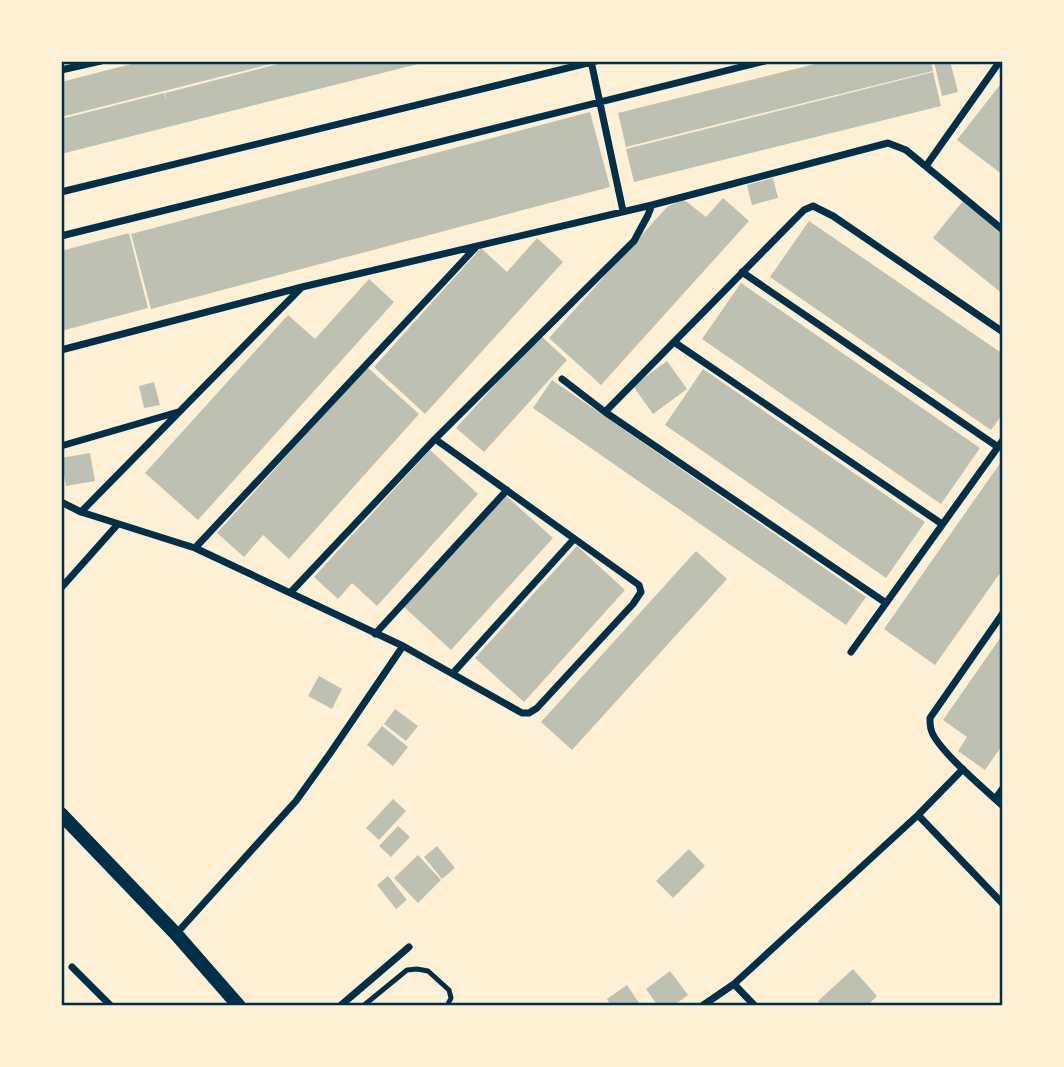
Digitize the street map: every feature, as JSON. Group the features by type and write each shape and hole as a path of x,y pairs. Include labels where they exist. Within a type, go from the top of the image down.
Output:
{"main road":[{"path":"61,814 176,934 239,1006"}],"street":[{"path":"61,70 101,61"},
{"path":"61,236 765,61"},
{"path":"926,166 1000,61"},
{"path":"61,192 593,62 623,211"},
{"path":"61,351 302,287 652,205 888,144 906,150 1002,227"},
{"path":"290,593 435,439 634,241 652,205"},
{"path":"605,412 804,210 813,206 833,216 1003,332"},
{"path":"195,548 477,246"},
{"path":"743,272 1000,443 851,652"},
{"path":"80,512 302,287"},
{"path":"674,342 942,524"},
{"path":"562,379 605,412 886,603"},
{"path":"61,446 180,411"},
{"path":"61,502 80,512 195,548 403,646 522,713 529,713 537,708 633,604 641,592 639,584 435,439"},
{"path":"375,634 507,490"},
{"path":"61,588 118,524"},
{"path":"453,673 574,539"},
{"path":"1003,614 930,718 931,731 937,741 1003,806"},
{"path":"176,934 296,801 403,646"},
{"path":"702,1006 734,984 918,815 963,769"},
{"path":"995,799 1003,788"},
{"path":"918,815 1003,904"},
{"path":"340,1006 409,947"},
{"path":"72,967 111,1006"},
{"path":"734,984 755,1006"}],"lane":[{"path":"363,1006 407,970 417,969 428,971 449,990 451,998 447,1006"}],"building":[{"path":"143,61 279,62 61,117 61,82"},
{"path":"290,61 426,62 61,154 61,119 164,93 166,100 165,93"},
{"path":"827,61 931,61 933,71 626,147 618,113"},
{"path":"950,61 958,92 942,96 934,62"},
{"path":"933,72 941,106 634,182 626,149"},
{"path":"1003,81 1003,175 957,140"},
{"path":"590,112 610,187 151,309 131,234"},
{"path":"773,178 778,198 752,205 747,185"},
{"path":"723,198 749,221 601,385 549,338 667,207 683,199 706,217"},
{"path":"963,201 1003,234 1003,294 933,238"},
{"path":"809,221 1003,354 1003,413 991,430 770,277"},
{"path":"129,233 148,308 61,331 61,251"},
{"path":"537,238 563,262 425,414 374,367 481,248 507,272"},
{"path":"369,279 394,302 198,520 145,473 288,315 315,339"},
{"path":"741,283 980,448 941,504 702,339"},
{"path":"540,335 567,360 484,452 456,428"},
{"path":"667,361 687,389 653,414 633,386"},
{"path":"367,367 419,414 289,559 263,535 244,557 217,533"},
{"path":"703,369 925,522 886,578 665,425"},
{"path":"552,380 866,597 846,625 533,408"},
{"path":"154,382 160,405 144,408 139,386"},
{"path":"430,450 478,494 377,606 352,583 338,599 314,577"},
{"path":"90,453 95,481 66,486 61,458"},
{"path":"1003,459 1003,569 935,665 884,629"},
{"path":"504,494 553,538 451,650 403,606"},
{"path":"577,546 625,590 524,702 475,658"},
{"path":"696,551 727,579 572,750 541,722"},
{"path":"1003,634 1003,744 985,770 958,751 967,737 943,720"},
{"path":"319,676 342,689 332,709 308,696"},
{"path":"395,709 418,726 406,741 384,724"},
{"path":"382,726 408,747 393,766 367,745"},
{"path":"393,799 406,811 379,840 366,828"},
{"path":"398,826 410,837 391,857 379,846"},
{"path":"437,846 455,868 442,879 424,857"},
{"path":"689,849 705,866 673,898 656,881"},
{"path":"418,855 441,880 418,903 394,878"},
{"path":"388,876 407,900 396,909 377,885"},
{"path":"853,969 877,996 867,1006 822,1006 818,1001"},
{"path":"670,971 688,995 673,1006 658,1006 646,989"},
{"path":"627,985 641,1006 611,1006 607,999"}]}
